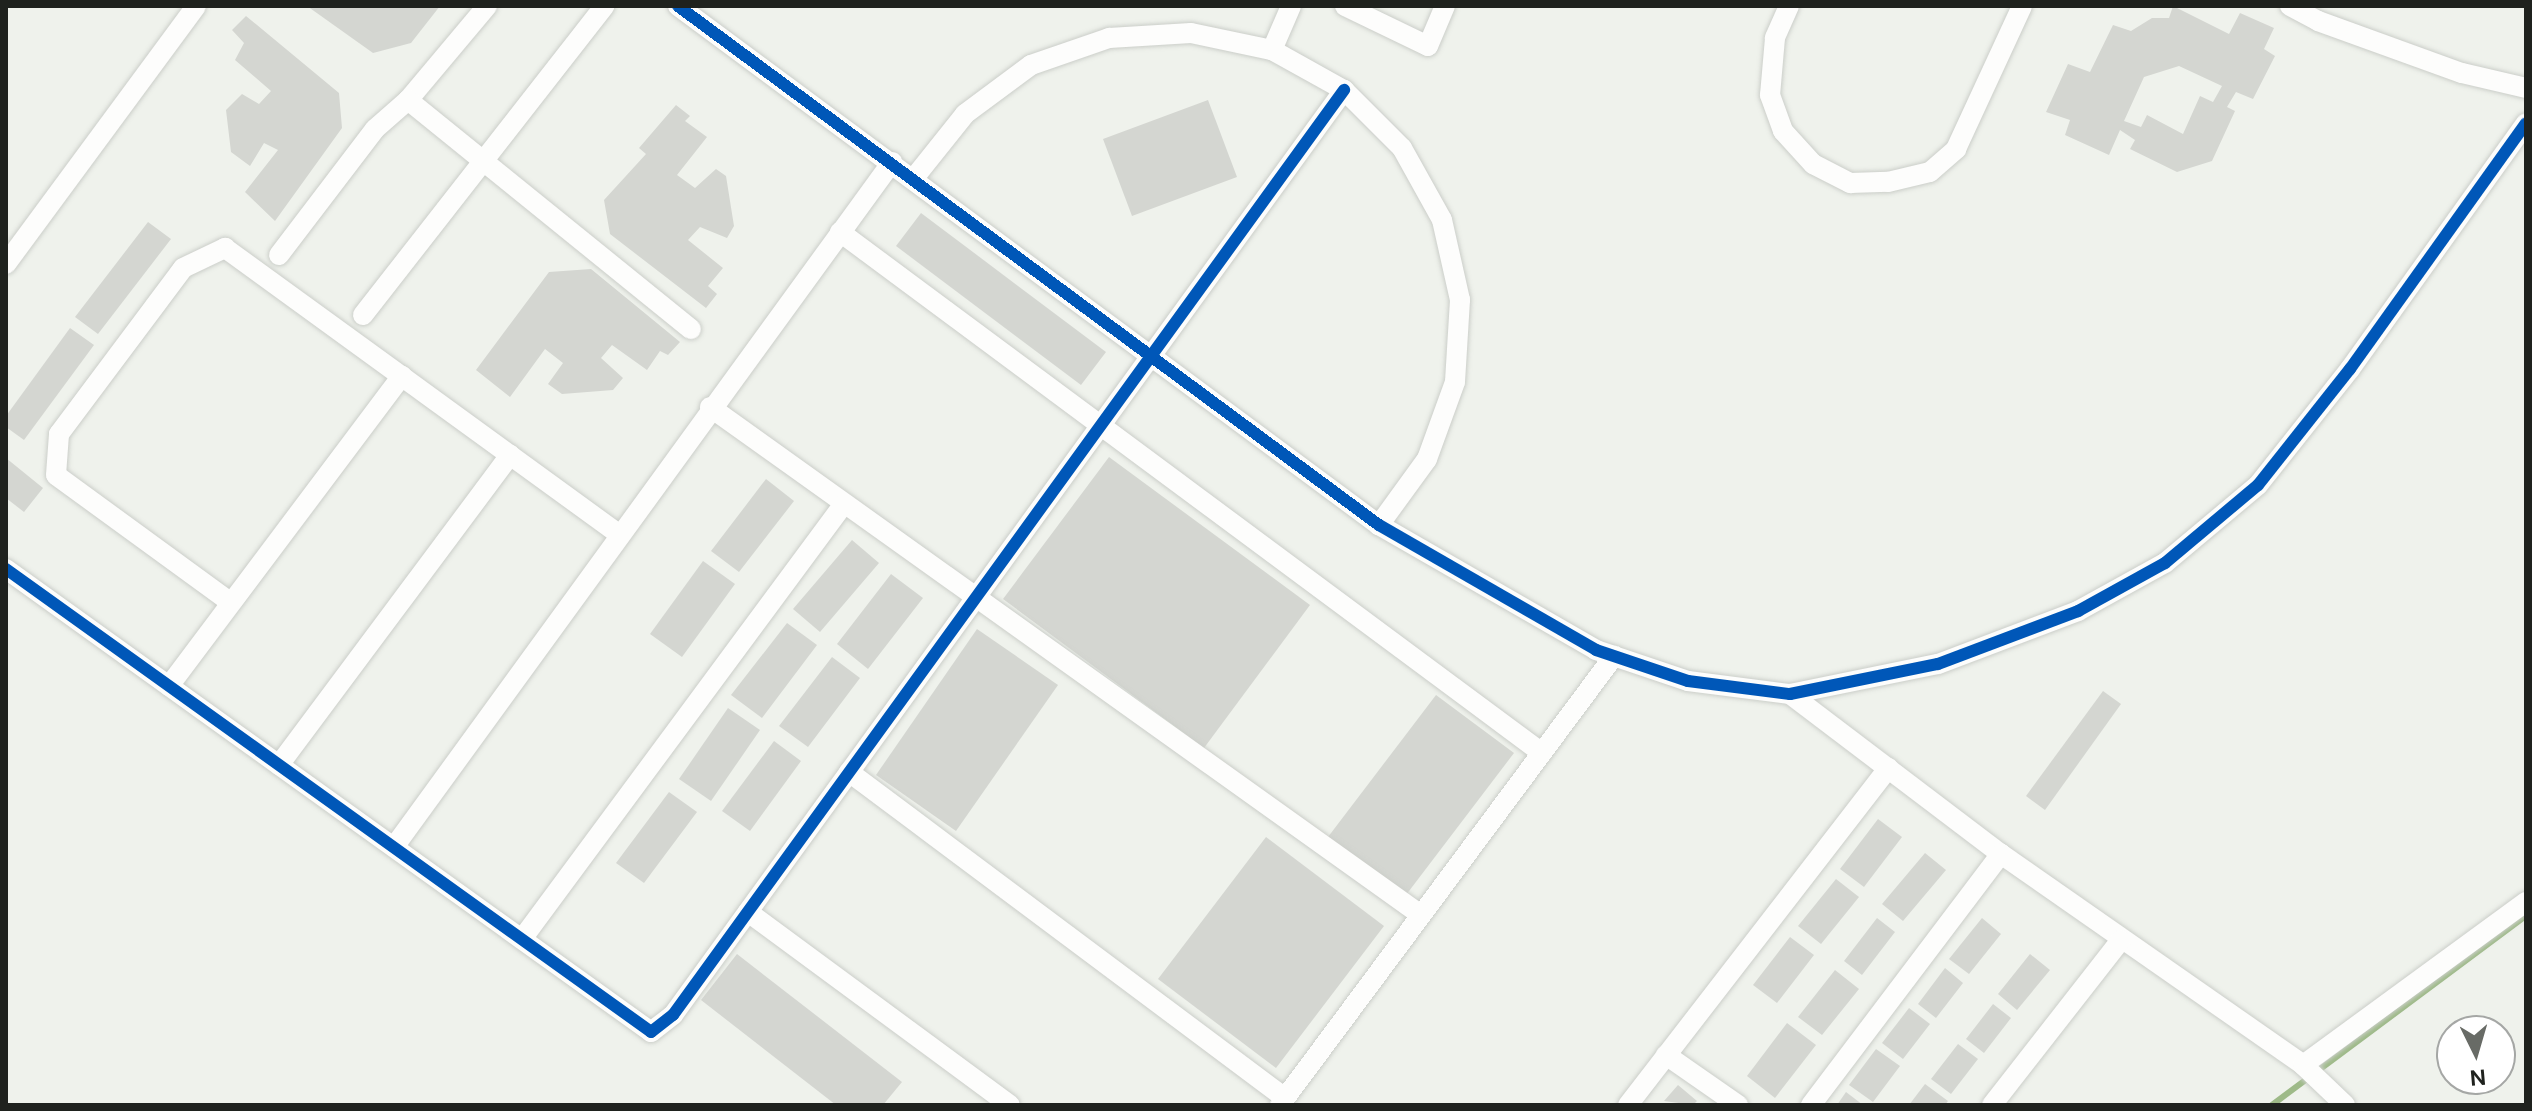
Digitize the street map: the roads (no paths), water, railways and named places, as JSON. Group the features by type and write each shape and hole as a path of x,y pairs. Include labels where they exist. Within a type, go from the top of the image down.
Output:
{"street":[{"path":"6,264 196,6"},
{"path":"279,255 375,129 408,100 487,6"},
{"path":"363,315 604,6"},
{"path":"678,6 1379,525 1614,656 1688,681 1790,694 1938,664 2078,611 2165,563 2258,485 2350,369 2526,123"},
{"path":"1272,50 1291,6"},
{"path":"1345,6 1386,15 1428,46 1445,6"},
{"path":"1789,6 1775,38 1769,75 1783,131 1813,164 1850,183 1888,182 1930,172 1956,149 2022,6"},
{"path":"2290,6 2318,21 2462,73 2526,88"},
{"path":"914,178 965,114 1031,65 1109,38 1191,33 1272,50 1344,90 1402,148 1442,220 1460,300 1455,382 1432,446 1379,525"},
{"path":"6,569 651,1032 673,1015 1344,90"},
{"path":"408,100 691,329"},
{"path":"394,847 710,407 892,162"},
{"path":"840,232 1542,753"},
{"path":"230,602 56,475 59,434 183,268 225,248 619,534"},
{"path":"169,686 402,376"},
{"path":"710,407 973,600 1421,915"},
{"path":"279,765 510,455"},
{"path":"522,939 843,505"},
{"path":"849,772 1282,1101 1614,656"},
{"path":"1790,694 2001,854 2315,1076 2345,1105"},
{"path":"1628,1105 1888,768"},
{"path":"1811,1105 2001,854"},
{"path":"2315,1076 2526,902"},
{"path":"748,912 1010,1105"},
{"path":"1992,1105 2121,940"},
{"path":"1666,1055 1738,1105"}],"waterway":[{"path":"2272,1105 2526,916"}]}
